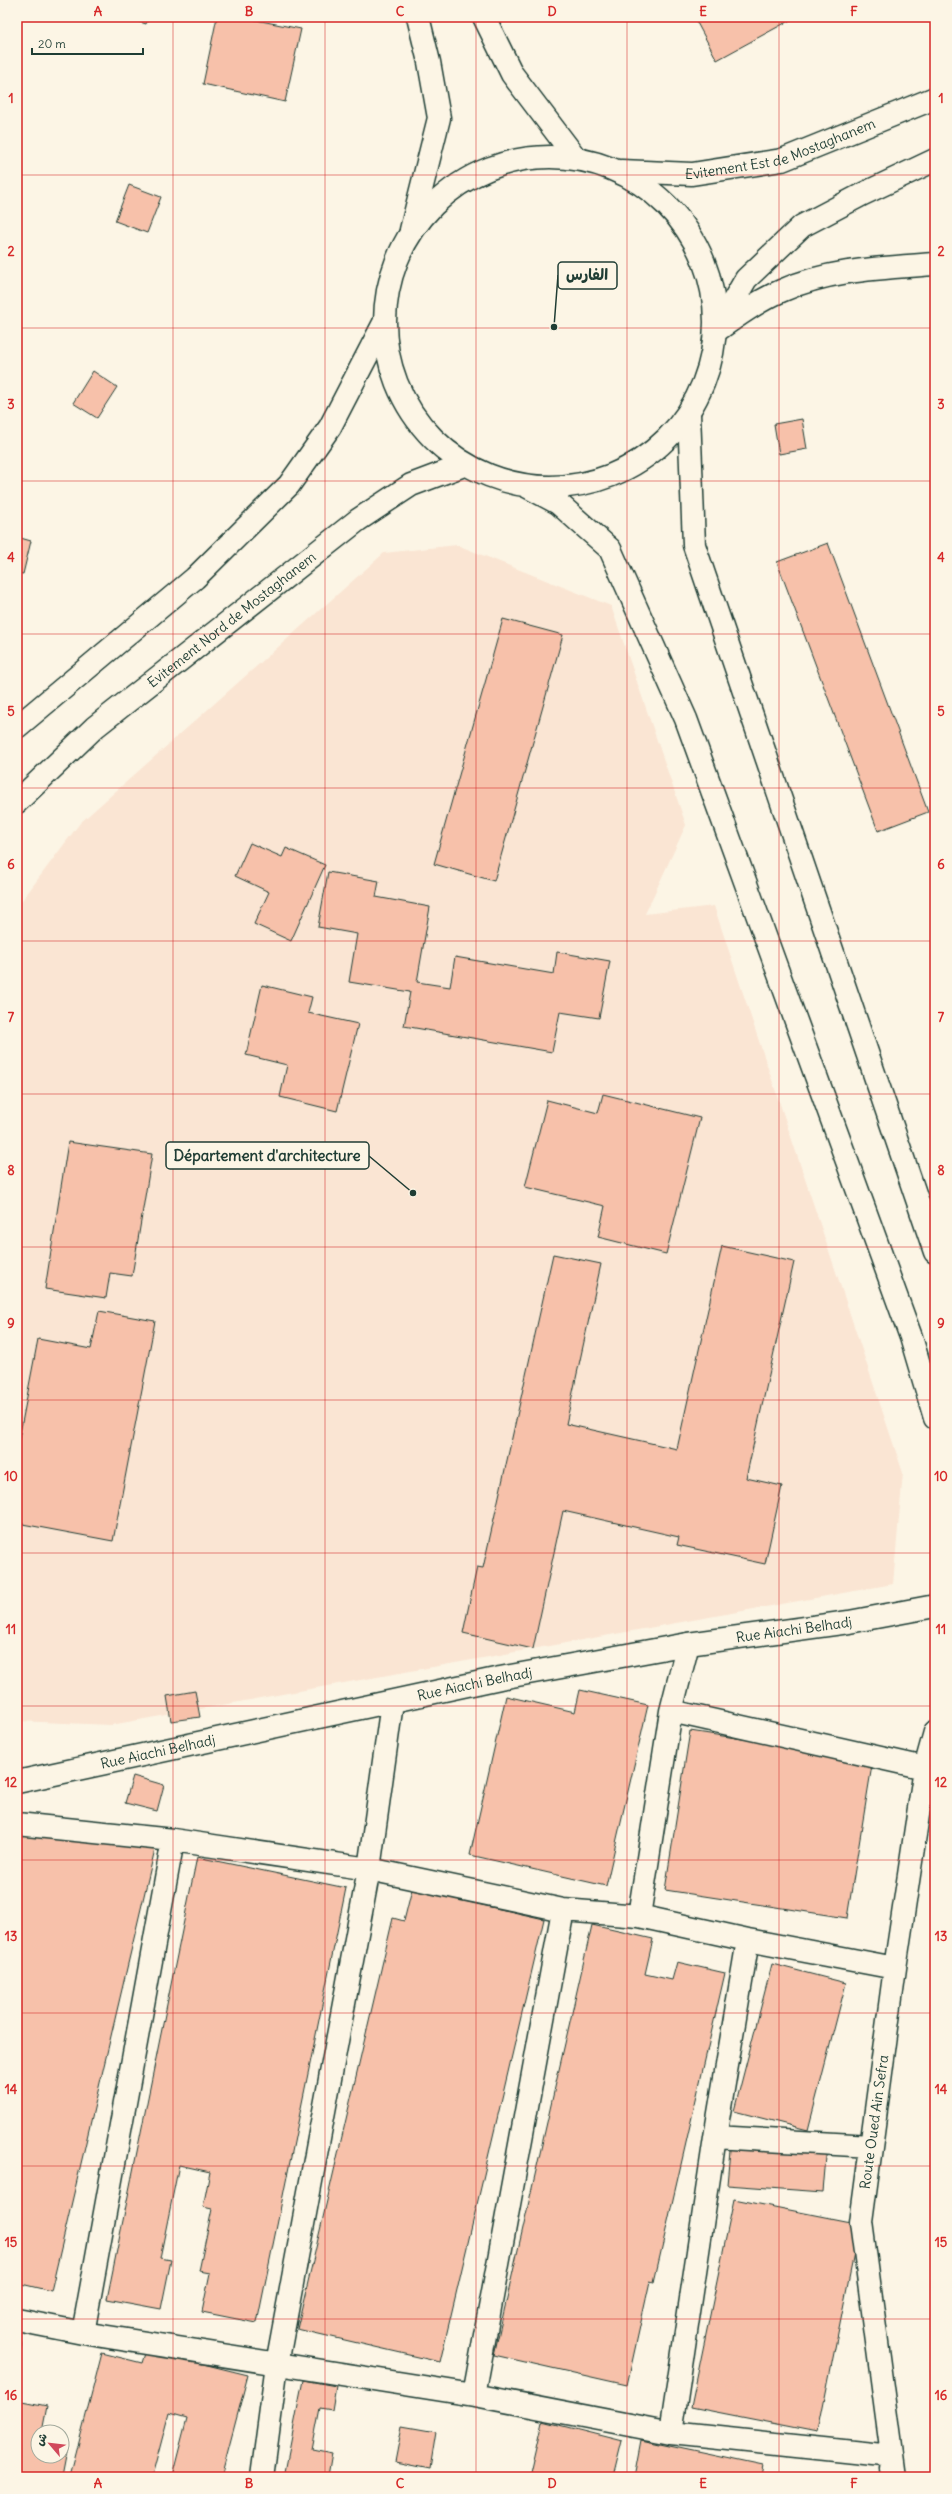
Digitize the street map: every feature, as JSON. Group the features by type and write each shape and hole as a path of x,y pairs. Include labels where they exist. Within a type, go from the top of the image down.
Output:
{"main road":[{"path":"411,230 443,195 483,170 528,157 575,157 621,171 662,199 693,236 711,282 716,331 708,374 689,413 658,449 619,473 574,487 528,487 495,480 464,465 422,428 394,379 384,323 391,275 411,230 439,118 429,62 418,17"},
{"path":"484,17 512,74 575,157"},
{"name":"Evitement Est de Mostaghanem","path":"621,171 692,174 782,160 935,98"},
{"path":"716,331 746,279 802,226 863,194 935,160"},
{"path":"716,331 747,309 781,291 817,278 855,270 935,264"},
{"path":"17,727 195,578 288,485 330,427 384,323"},
{"path":"689,413 694,545 935,1252"},
{"name":"Evitement Nord de Mostaghanem","path":"17,802 95,727 358,520 411,485 464,465"},
{"path":"528,487 558,503 610,549 686,719 911,1337 935,1418"},
{"name":"Rue Aiachi Belhadj","path":"17,1782 392,1703 500,1678 688,1644 849,1622 935,1606"},
{"path":"639,1916 670,1711 688,1644"},
{"path":"262,2477 277,2364 370,1869 392,1703"},
{"path":"670,1711 930,1764"},
{"name":"Route Oued Ain Sefra","path":"895,2477 861,2222 895,1968 935,1732"},
{"path":"17,1824 173,1840 370,1869 563,1910 639,1916 748,1940 895,1968"},
{"path":"83,2333 173,1840"},
{"path":"474,2395 563,1910"},
{"path":"671,2434 715,2137 748,1940"},
{"path":"715,2137 872,2146"},
{"path":"17,2320 83,2333 474,2395 671,2434 892,2456 888,2477"}],"shaded area":[{"path":"457,545 611,606 686,825 645,914 714,906 903,1473 893,1584 111,1725 17,1721 17,907 80,823 384,553"}],"building":[{"path":"125,17 149,17 146,24"},
{"path":"217,17 241,17 301,29 285,102 203,84"},
{"path":"694,17 796,17 717,60"},
{"path":"129,185 161,197 147,233 115,221"},
{"path":"93,371 117,387 97,418 73,403"},
{"path":"802,419 807,449 779,454 774,424"},
{"path":"17,537 31,541 23,574 17,573"},
{"path":"828,543 928,812 878,831 777,562"},
{"path":"503,619 563,635 494,881 434,864"},
{"path":"250,843 282,857 286,848 325,865 291,941 254,924 269,892 235,876"},
{"path":"328,872 379,881 376,897 430,907 417,982 450,987 455,957 554,974 557,952 610,961 599,1018 560,1012 552,1052 404,1026 410,992 349,982 357,934 318,927"},
{"path":"262,985 312,997 308,1013 358,1024 337,1111 280,1097 287,1065 246,1055"},
{"path":"603,1094 700,1118 666,1254 598,1237 605,1206 525,1187 547,1100 598,1113"},
{"path":"68,1142 152,1154 132,1276 110,1273 106,1298 45,1289"},
{"path":"722,1246 794,1262 746,1478 782,1486 765,1564 677,1545 679,1537 563,1511 533,1649 463,1633 477,1567 483,1568 553,1254 601,1264 566,1424 677,1449"},
{"path":"99,1311 155,1321 113,1541 17,1523 17,1449 38,1339 91,1349"},
{"path":"580,1690 648,1705 606,1886 470,1855 506,1696 575,1712"},
{"path":"195,1691 200,1717 171,1721 167,1696"},
{"path":"690,1731 873,1759 847,1918 665,1890"},
{"path":"133,1776 164,1785 157,1811 125,1803"},
{"path":"17,1826 155,1849 51,2291 17,2283"},
{"path":"197,1857 346,1888 257,2323 202,2312 210,2273 199,2271 212,2209 203,2207 210,2172 179,2165 160,2258 171,2260 161,2309 107,2299"},
{"path":"412,1889 544,1919 440,2362 297,2329 393,1918 404,1921"},
{"path":"592,1925 653,1939 645,1974 672,1980 677,1962 725,1973 654,2282 650,2281 627,2385 494,2355"},
{"path":"772,1964 846,1983 808,2130 734,2111"},
{"path":"731,2138 827,2145 823,2192 727,2185"},
{"path":"734,2199 860,2224 818,2432 691,2407"},
{"path":"17,2342 22,2343 17,2369"},
{"path":"146,2350 248,2375 221,2477 172,2477 187,2418 169,2413 152,2477 70,2477 102,2353 142,2363"},
{"path":"303,2380 336,2386 332,2410 320,2408 312,2449 332,2453 328,2477 284,2477"},
{"path":"17,2400 47,2406 44,2424 30,2424 30,2464 64,2464 62,2477 17,2477"},
{"path":"543,2421 622,2441 613,2477 530,2477"},
{"path":"402,2426 436,2432 430,2469 395,2462"},
{"path":"641,2440 764,2466 762,2477 634,2477"}],"place":[{"name":"الفارس","path":"554,327"},
{"name":"Département d'architecture","path":"413,1193"}]}
